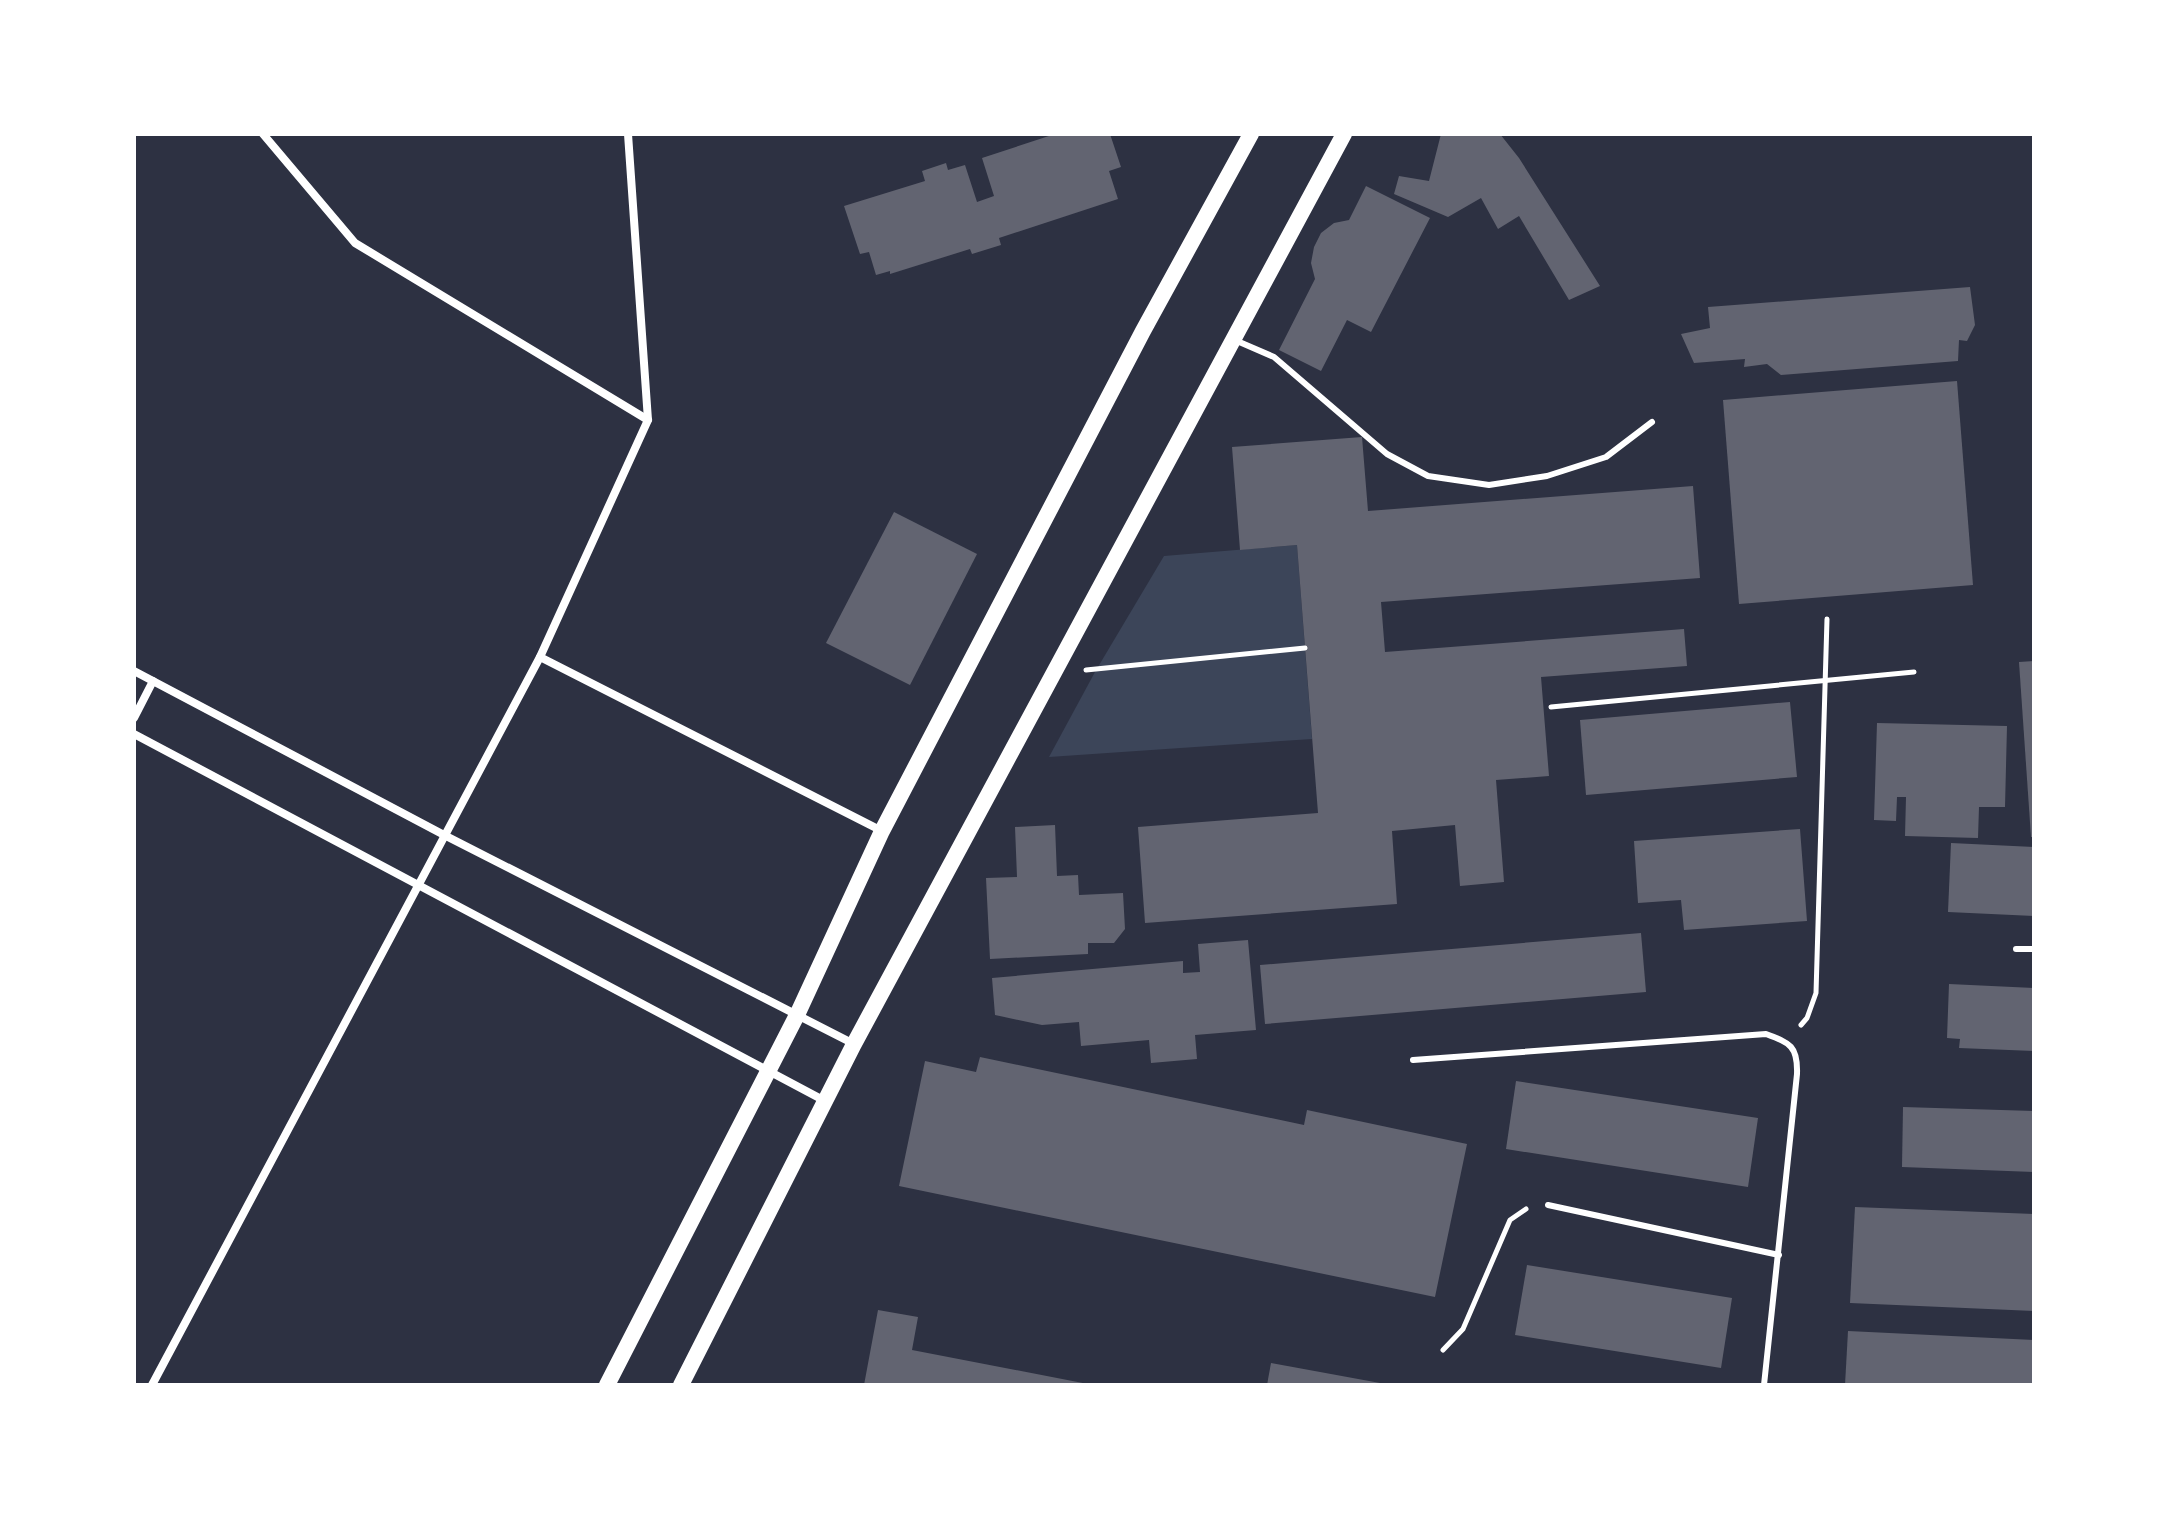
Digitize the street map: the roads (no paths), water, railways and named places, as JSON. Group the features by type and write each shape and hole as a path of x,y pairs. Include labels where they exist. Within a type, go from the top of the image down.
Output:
{"main road":[{"path":"607,1385 797,1015 882,831 1136,345 1251,134"},
{"path":"681,1385 854,1044 1344,134"}],"street":[{"path":"263,134 355,243 648,420"},
{"path":"152,1385 540,657 648,420 628,134"},
{"path":"540,657 882,831"},
{"path":"134,671 446,836 854,1044"},
{"path":"134,718 153,681"},
{"path":"134,734 825,1101"}],"lane":[{"path":"1233,339 1274,357 1387,454 1428,476 1489,485 1547,476 1606,457 1652,422"},
{"path":"2016,949 2034,949"},
{"path":"1413,1060 1766,1034 1788,1042 1798,1057 1764,1385"},
{"path":"1548,1205 1779,1255"}]}
